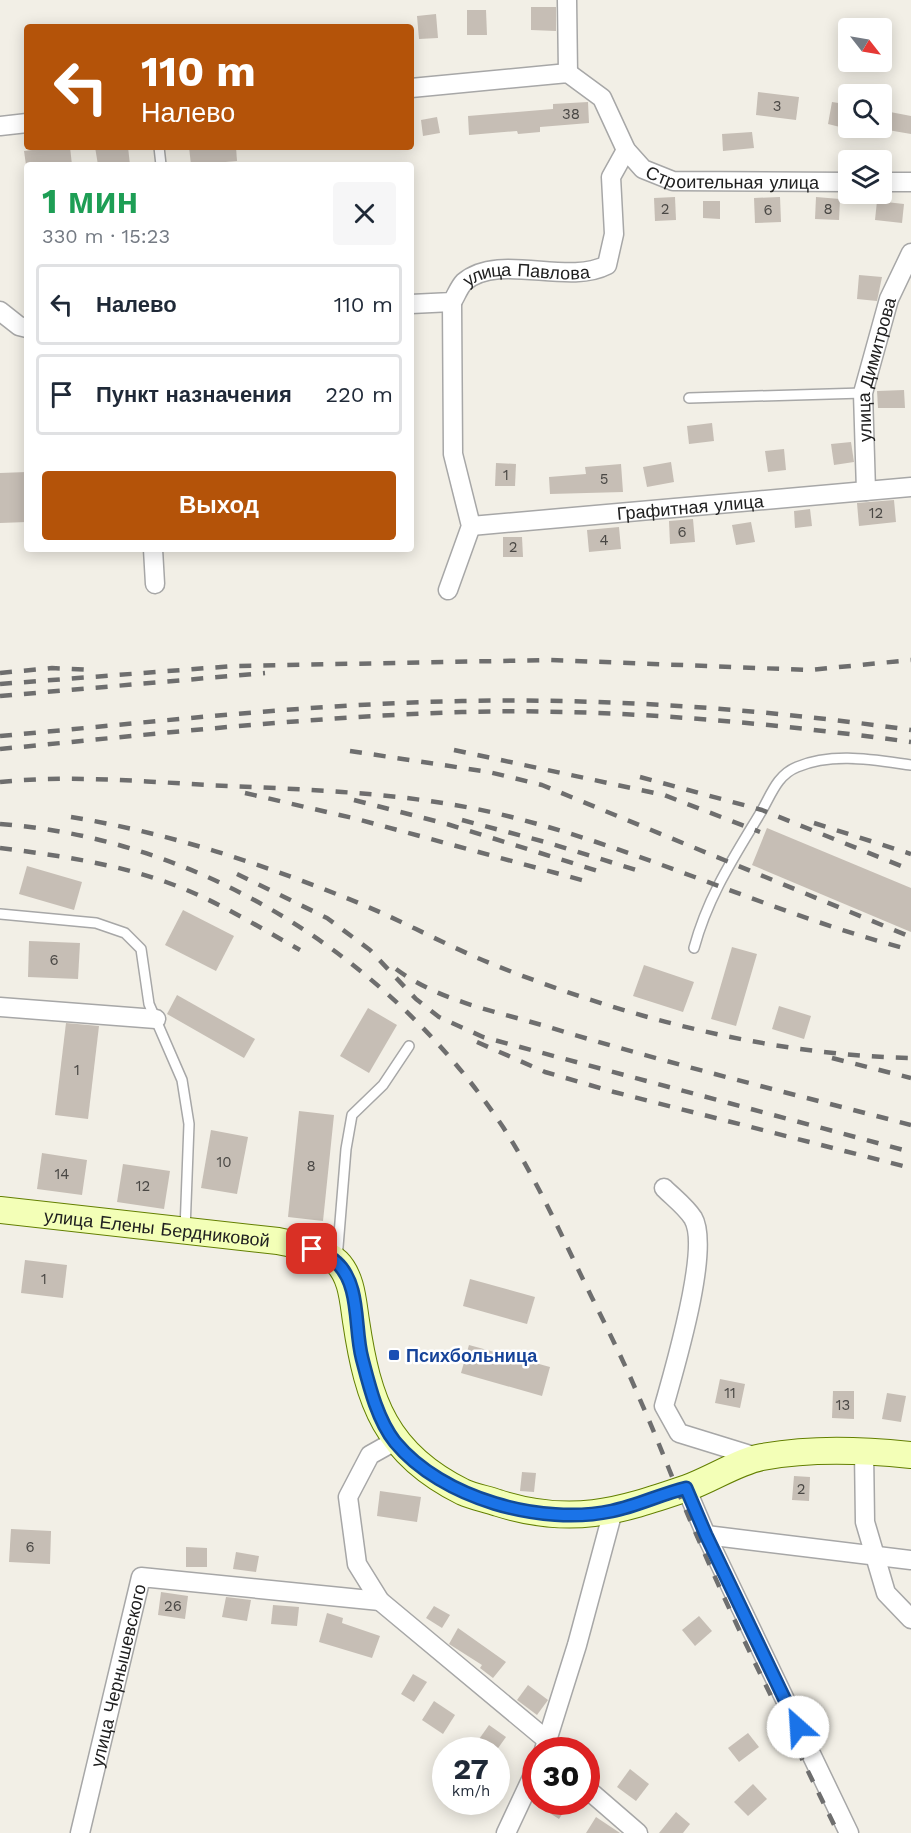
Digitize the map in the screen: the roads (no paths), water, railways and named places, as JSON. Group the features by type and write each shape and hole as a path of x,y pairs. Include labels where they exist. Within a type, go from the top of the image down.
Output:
{"street":[{"path":"567,0 568,73"},
{"path":"414,88 568,73 602,98 626,150"},
{"path":"0,126 24,123"},
{"name":"Строительная улица","path":"626,150 643,169 673,181 838,182"},
{"name":"улица Павлова","path":"414,304 452,302 462,284 474,275 513,270 593,272 607,265 614,234 611,177 626,150"},
{"path":"892,182 911,182"},
{"name":"улица Димитрова","path":"866,491 863,393 889,299 911,253"},
{"path":"448,590 471,526 453,454 452,302"},
{"path":"0,311 24,327"},
{"name":"Графитная улица","path":"471,526 911,487"},
{"path":"153,552 155,584"},
{"path":"0,1007 156,1019"},
{"path":"664,1188 694,1220 698,1250 687,1319 664,1406 679,1433 760,1458"},
{"name":"улица Елены Бердниковой","path":"0,1210 185,1232 278,1240 312,1249 337,1262"},
{"path":"337,1262 351,1287 361,1355 375,1405 395,1441 427,1470 465,1492 531,1513 572,1516 613,1511 686,1488 760,1458 813,1450 864,1450 911,1454"},
{"path":"395,1441 369,1455 348,1497 357,1564 380,1601 536,1737"},
{"path":"864,1450 865,1522 886,1593 911,1619"},
{"path":"686,1488 706,1535 849,1833"},
{"path":"552,1737 613,1511"},
{"path":"706,1535 911,1560"},
{"name":"улица Чернышевского","path":"80,1833 141,1577 380,1601"},
{"path":"506,1833 522,1798"},
{"path":"600,1800 638,1833"}],"lane":[{"path":"689,398 863,393"},
{"path":"694,948 701,920 736,848 762,810 773,786 795,767 824,759 872,759 911,765"},
{"path":"0,914 96,923 125,933 141,949 149,1004 182,1080 189,1124 185,1232"},
{"path":"337,1262 346,1149 352,1115 383,1085 409,1046"}],"railway":[{"path":"0,684 234,666 551,660 809,670 911,660"},
{"path":"0,673 52,668 93,670"},
{"path":"0,696 265,673"},
{"path":"0,736 289,710 462,701 575,701 687,706 800,716 911,730"},
{"path":"0,749 289,722 404,714 518,711 687,718 800,728 911,742"},
{"path":"454,750 664,795 760,832"},
{"path":"350,751 489,772 542,785 911,937"},
{"path":"640,777 762,810 911,870"},
{"path":"0,782 51,779 129,780 326,791 445,803 523,820 572,834 813,920 911,950"},
{"path":"245,793 357,819 589,882"},
{"path":"354,800 447,824 598,871"},
{"path":"71,817 145,832 255,864 361,904 497,966 597,1002 648,1017 700,1030 805,1050 911,1058"},
{"path":"462,820 549,843 646,873"},
{"path":"814,823 911,854"},
{"path":"0,824 75,834 148,854 219,882 286,918 348,961 406,1011 458,1066 503,1127 524,1161 552,1215 631,1379 733,1616 838,1833"},
{"path":"0,848 63,857 146,875 217,904 300,950"},
{"path":"237,874 327,918 370,950 416,999 439,1017 483,1037 911,1152"},
{"path":"396,969 430,989 487,1010 682,1065 911,1125"},
{"path":"477,1042 545,1072 614,1092 911,1168"},
{"path":"832,1058 911,1078"}],"place":[{"name":"Психбольница","path":"394,1355"}]}
